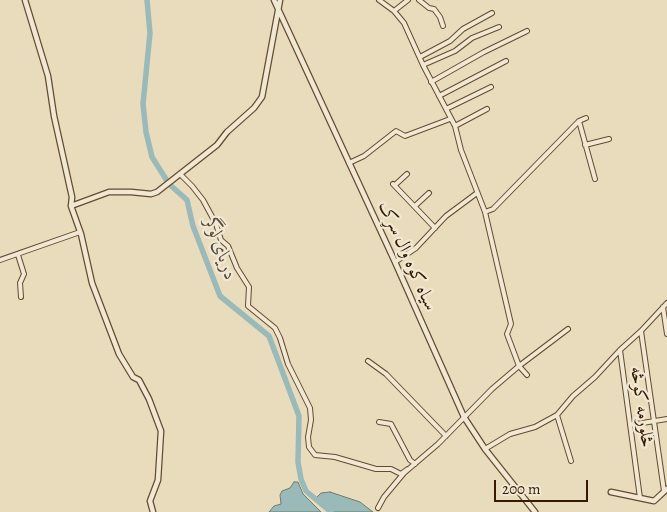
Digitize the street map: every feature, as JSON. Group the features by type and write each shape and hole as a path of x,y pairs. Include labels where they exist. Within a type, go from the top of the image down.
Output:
{"street":[{"path":"25,0 50,83 54,116 72,197 71,206 80,232 92,284 111,329 119,354 134,377 139,380 152,403 161,431 158,480 150,501 153,512"},
{"name":"سیاه کوه وال سړک","path":"274,0 464,417 485,449 535,512"},
{"path":"71,206 110,192 151,194 162,190 217,145 254,108 262,97 280,0"},
{"path":"379,0 394,11 404,23 431,82 455,126 461,150 485,212 511,324 507,334 519,366 527,375"},
{"path":"394,11 408,0"},
{"path":"419,0 429,8 434,9 440,17 443,26"},
{"path":"420,57 450,41 463,30 492,12"},
{"path":"423,65 454,51 472,38 499,27"},
{"path":"431,82 484,52 527,31"},
{"path":"439,96 506,62"},
{"path":"446,109 491,87"},
{"path":"455,126 487,109"},
{"path":"485,212 493,209 579,122 586,118"},
{"path":"349,163 364,156 396,131 405,136 450,119"},
{"path":"579,122 595,179"},
{"path":"585,145 609,139"},
{"path":"407,174 394,185 435,228"},
{"path":"178,176 192,186 216,224 221,240 228,246 237,268 249,287 248,306 275,328 280,338 288,364 310,408 309,447 315,455 335,456 376,469 391,469 401,474 446,436 492,389 568,329"},
{"path":"415,206 429,193"},
{"path":"395,262 416,248 446,216 477,193"},
{"path":"0,260 80,232"},
{"path":"18,255 24,274 20,283 21,297"},
{"path":"485,449 510,434 535,427 557,415 572,396 596,377 667,303"},
{"path":"663,307 667,334"},
{"path":"611,492 654,500 666,490 641,331"},
{"name":"څلورمه کوڅه","path":"620,350 640,498"},
{"path":"368,361 386,374 446,436"},
{"path":"557,415 571,461"},
{"path":"630,424 667,419"},
{"path":"379,422 392,424 410,460 415,464"},
{"path":"378,508 384,497 408,469"}],"water":[{"path":"294,482 298,482 303,494 321,512 269,512 274,506 281,504 280,495 282,491 290,488"},
{"path":"330,492 360,502 373,512 333,512 316,498 321,493"}],"waterway":[{"name":"دریای لوگر","path":"147,0 150,33 143,104 146,132 152,157 169,184 187,200 193,226 220,296 269,336 299,416 298,462 301,479 306,491 331,512"}]}
